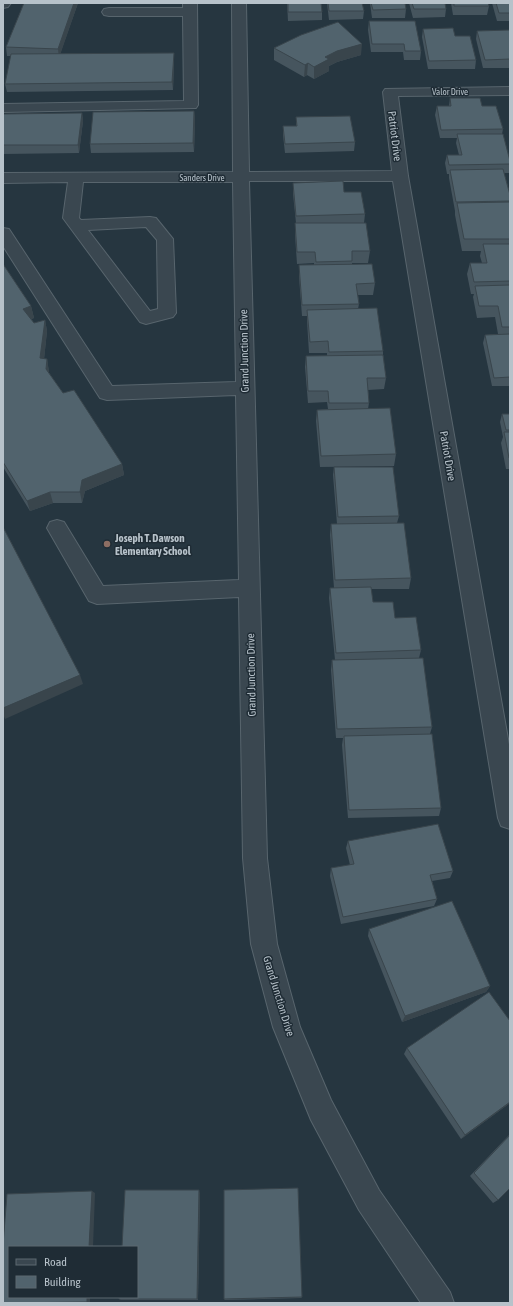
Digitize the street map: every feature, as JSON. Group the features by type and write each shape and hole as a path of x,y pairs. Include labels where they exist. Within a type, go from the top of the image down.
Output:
{"street":[{"name":"Grand Junction Drive","path":"239,3 241,178 255,858 264,944 287,1027 321,1110 369,1200 436,1302"},
{"path":"3,108 190,105 190,8 109,12"},
{"name":"Valor Drive","path":"390,92 510,91"},
{"name":"Patriot Drive","path":"390,92 400,176 510,818"},
{"name":"Sanders Drive","path":"3,178 400,176"},
{"path":"76,178 71,218 76,225 146,318 167,313 165,239 150,222 76,225"},
{"path":"3,233 107,393 245,388"},
{"path":"56,528 97,595 250,588"}],"building":[{"path":"24,3 74,3 58,49 6,47"},
{"path":"288,3 321,3 322,12 288,12"},
{"path":"328,3 362,3 364,11 329,11"},
{"path":"371,3 405,3 406,9 373,10"},
{"path":"412,3 445,3 446,9 414,9"},
{"path":"454,3 488,3 489,6 454,6"},
{"path":"496,3 510,3 510,13 499,13"},
{"path":"369,21 415,21 421,51 405,51 404,44 372,44"},
{"path":"338,22 362,44 337,51 325,57 329,59 314,67 308,63 305,65 274,48 301,35"},
{"path":"453,28 455,36 470,36 476,60 429,61 423,29"},
{"path":"510,30 510,59 485,60 477,31"},
{"path":"174,53 172,82 5,84 11,54"},
{"path":"450,98 480,98 482,106 496,106 503,129 441,130 437,106 451,106"},
{"path":"194,111 193,143 90,144 93,112"},
{"path":"82,113 78,145 3,145 3,114"},
{"path":"350,116 355,142 285,144 283,126 297,126 296,117"},
{"path":"457,134 503,134 510,164 449,165 447,155 462,155"},
{"path":"503,169 510,195 510,201 456,202 450,170"},
{"path":"343,181 344,192 361,192 365,214 296,216 293,183"},
{"path":"510,202 510,239 464,239 457,203"},
{"path":"295,223 366,223 370,251 352,251 352,261 316,262 315,252 297,252"},
{"path":"483,244 510,244 510,281 474,282 470,263 487,263"},
{"path":"3,264 31,306 23,309 34,323 45,320 40,358 47,359 46,369 63,393 74,390 122,464 82,480 80,492 50,492 27,501 3,462"},
{"path":"372,264 375,283 356,284 359,304 302,305 299,265"},
{"path":"510,285 510,327 502,327 498,306 479,306 475,286"},
{"path":"377,308 383,351 329,352 328,341 310,342 307,310"},
{"path":"510,334 510,377 494,378 485,335"},
{"path":"383,355 386,378 367,378 369,403 329,403 328,391 308,391 306,356"},
{"path":"390,408 396,454 321,456 317,410"},
{"path":"502,414 510,414 510,430 506,430"},
{"path":"504,432 510,432 510,458 509,458"},
{"path":"334,467 393,467 399,516 338,517"},
{"path":"404,523 411,578 335,580 331,524"},
{"path":"3,527 80,675 3,708"},
{"path":"371,587 373,602 393,602 395,618 416,617 421,650 336,653 330,588"},
{"path":"423,658 432,727 337,729 332,660"},
{"path":"432,734 441,808 349,810 344,736"},
{"path":"438,824 453,871 430,875 437,899 343,917 331,868 354,864 348,841"},
{"path":"452,901 490,986 405,1016 369,929"},
{"path":"489,992 510,1021 510,1102 465,1135 407,1048"},
{"path":"510,1135 510,1188 498,1200 474,1173"},
{"path":"298,1188 302,1297 224,1299 224,1190"},
{"path":"125,1190 199,1190 197,1299 119,1299 138,1298 138,1246 122,1246"},
{"path":"92,1191 89,1246 8,1246 8,1298 87,1298 87,1302 3,1303 3,1245 7,1194"}],"place":[{"name":"Joseph T. Dawson Elementary School","path":"107,544"}]}
